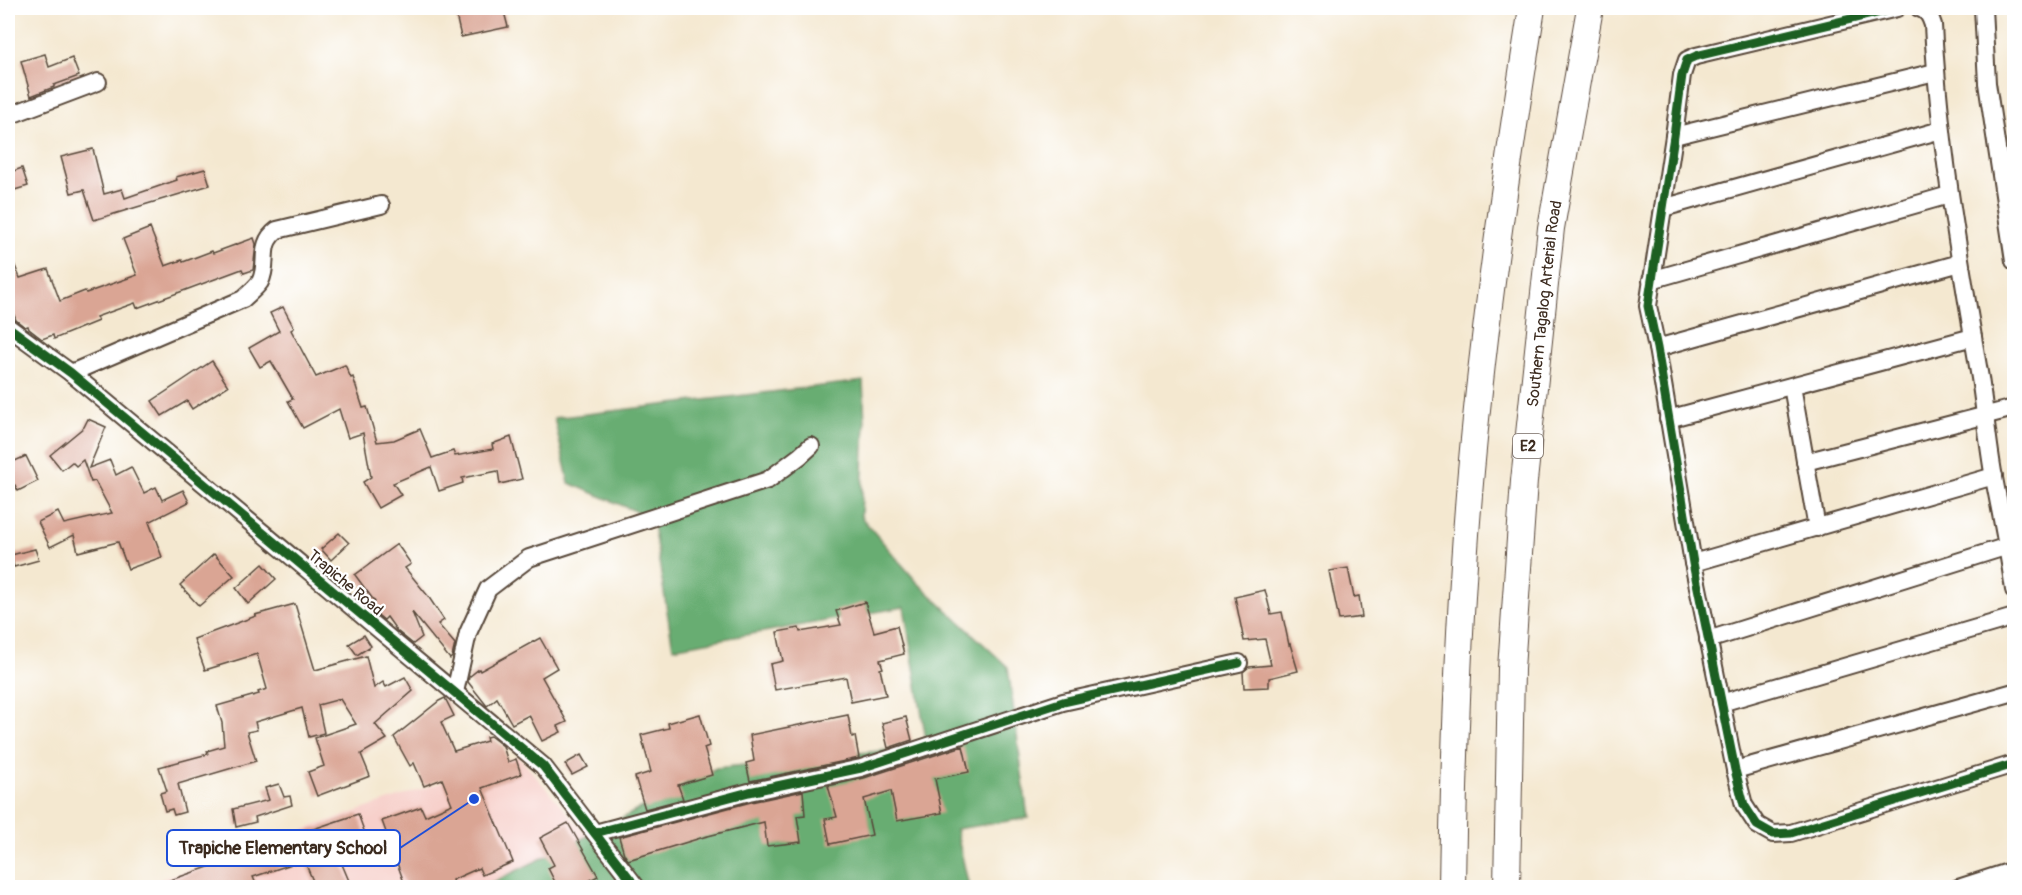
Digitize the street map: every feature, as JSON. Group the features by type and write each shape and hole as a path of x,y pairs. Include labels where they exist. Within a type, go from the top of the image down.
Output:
{"highway":[{"path":"1452,888 1458,664 1472,470 1501,205 1532,8"},
{"name":"Southern Tagalog Arterial Road","path":"1507,888 1511,669 1524,481 1551,228 1590,8"}],"street":[{"path":"1897,8 1696,56 1688,60 1682,75 1648,306 1693,563 1735,770 1744,805 1757,825 1773,834 1791,833 2014,764"},
{"path":"1919,8 1930,16 1933,25 1935,72 1949,195 2014,590"},
{"path":"1983,8 1987,83 2014,261"},
{"path":"1674,136 1935,72"},
{"path":"8,116 98,82"},
{"path":"1663,207 1941,130"},
{"path":"1651,280 1949,195"},
{"path":"71,373 243,299 260,282 265,246 269,236 277,230 381,205"},
{"path":"1657,348 1960,263"},
{"name":"Trapiche Road","path":"8,327 71,373 543,766 637,888"},
{"path":"1668,419 1973,338"},
{"path":"1792,386 1817,528"},
{"path":"1805,462 2014,408"},
{"path":"455,692 468,633 488,589 529,558 768,480 811,446"},
{"path":"1693,563 1994,476"},
{"path":"1708,640 2008,546"},
{"path":"1721,703 2014,617"},
{"path":"595,833 749,792 861,768 1064,702 1239,663"},
{"path":"1735,770 2014,692"},
{"path":"1959,887 2014,870"}],"shaded area":[{"path":"518,756 593,842 509,887 135,888"}],"green space":[{"path":"863,381 865,424 861,517 917,582 1008,667 1028,818 956,829 969,887 481,888 600,830 716,768 927,746 904,607 673,648 652,518 569,483 554,418"}],"building":[{"path":"503,8 508,27 461,37 456,15"},
{"path":"45,54 49,67 72,58 79,76 31,96 21,61"},
{"path":"93,149 104,194 122,189 125,198 177,180 176,177 205,169 210,185 94,220 84,190 71,193 61,157"},
{"path":"22,168 28,186 8,192 8,173"},
{"path":"150,228 165,266 212,251 213,253 254,238 256,244 253,270 244,273 242,269 137,308 135,303 96,317 98,321 54,339 53,335 42,339 28,326 25,327 16,320 12,310 8,312 8,249 20,278 48,269 60,301 137,275 123,239"},
{"path":"283,307 294,328 291,330 316,377 345,365 351,378 353,377 363,408 367,407 377,442 394,440 420,429 432,458 453,451 455,456 493,449 492,444 511,437 522,479 500,484 498,471 462,478 463,483 439,491 431,467 393,483 401,495 378,508 363,482 371,477 363,433 348,438 339,409 303,428 288,401 293,399 271,361 260,367 249,348 279,331 270,313"},
{"path":"212,361 228,386 192,409 187,401 162,416 152,401"},
{"path":"88,419 106,427 89,468 110,460 116,475 131,467 144,493 156,487 162,500 183,490 189,502 149,522 162,557 128,569 118,542 78,552 74,535 50,547 38,522 58,512 64,524 112,513 95,481 91,482 83,460 76,466 72,462 62,470 50,455 84,427"},
{"path":"26,456 38,481 18,491 15,485 8,490 8,464"},
{"path":"339,533 349,543 331,560 321,549"},
{"path":"397,544 411,564 405,568 444,620 438,624 455,644 450,659 412,612 422,637 413,644 397,631 387,617 384,620 369,608 375,602 355,575"},
{"path":"35,549 39,560 14,567 11,555"},
{"path":"214,554 234,576 199,606 180,585"},
{"path":"263,564 276,579 248,604 236,588"},
{"path":"1348,568 1354,597 1359,596 1362,617 1339,620 1329,571"},
{"path":"1265,590 1271,614 1282,612 1289,645 1298,671 1269,678 1269,687 1244,688 1243,672 1249,667 1271,665 1265,639 1244,641 1235,597"},
{"path":"865,602 874,632 897,626 904,654 880,660 886,695 851,702 846,677 775,690 770,664 783,661 777,632 799,628 800,632 841,625 836,611"},
{"path":"295,604 315,670 366,656 374,688 383,682 386,687 405,677 413,691 375,724 387,739 361,754 370,776 317,796 308,772 324,766 315,738 356,724 340,699 318,705 324,733 309,737 302,708 255,722 257,730 247,732 256,761 178,784 185,812 174,815 172,809 165,811 160,793 167,791 159,767 208,754 207,751 224,746 222,723 217,706 259,694 258,692 267,689 257,654 205,670 194,639 255,615"},
{"path":"364,635 371,646 357,655 349,644"},
{"path":"540,638 557,668 542,677 567,722 558,726 561,732 542,741 529,715 512,724 497,698 487,706 468,682 469,677 479,669 480,671"},
{"path":"445,698 454,716 441,722 454,751 487,741 486,737 490,736 503,746 508,762 516,759 521,774 482,788 513,862 482,875 479,868 452,880 454,888 406,888 382,821 421,807 425,816 452,804 442,779 424,786 414,763 410,766 394,737"},
{"path":"700,714 709,746 704,748 712,775 678,785 683,799 645,809 635,777 651,772 641,735 669,728 668,723"},
{"path":"848,715 859,758 750,781 746,763 754,761 750,735"},
{"path":"906,717 912,740 888,748 882,723"},
{"path":"963,746 969,772 935,779 942,813 897,821 891,791 864,799 872,835 830,844 825,819 837,817 828,786 864,778"},
{"path":"581,755 588,767 572,775 565,764"},
{"path":"279,784 284,797 290,796 292,805 255,817 256,822 236,827 233,809 269,800 265,788"},
{"path":"803,791 805,815 797,816 801,842 767,846 764,822 628,860 624,854 619,837 751,802"},
{"path":"358,814 367,839 336,850 352,888 316,888 304,860 253,877 256,884 246,888 157,888 156,885"},
{"path":"568,823 598,876 576,888 558,888 548,868 554,865 540,838"}],"cycle path":[{"path":"1897,8 1687,60 1682,75 1648,306 1693,563 1735,770 1744,805 1757,825 1773,834 1791,833 2014,764"},
{"path":"8,327 71,373 543,766 637,888"},
{"path":"595,833 749,792 861,768 1063,702 1239,663"}],"place":[{"name":"Trapiche Elementary School","path":"474,799"}]}
